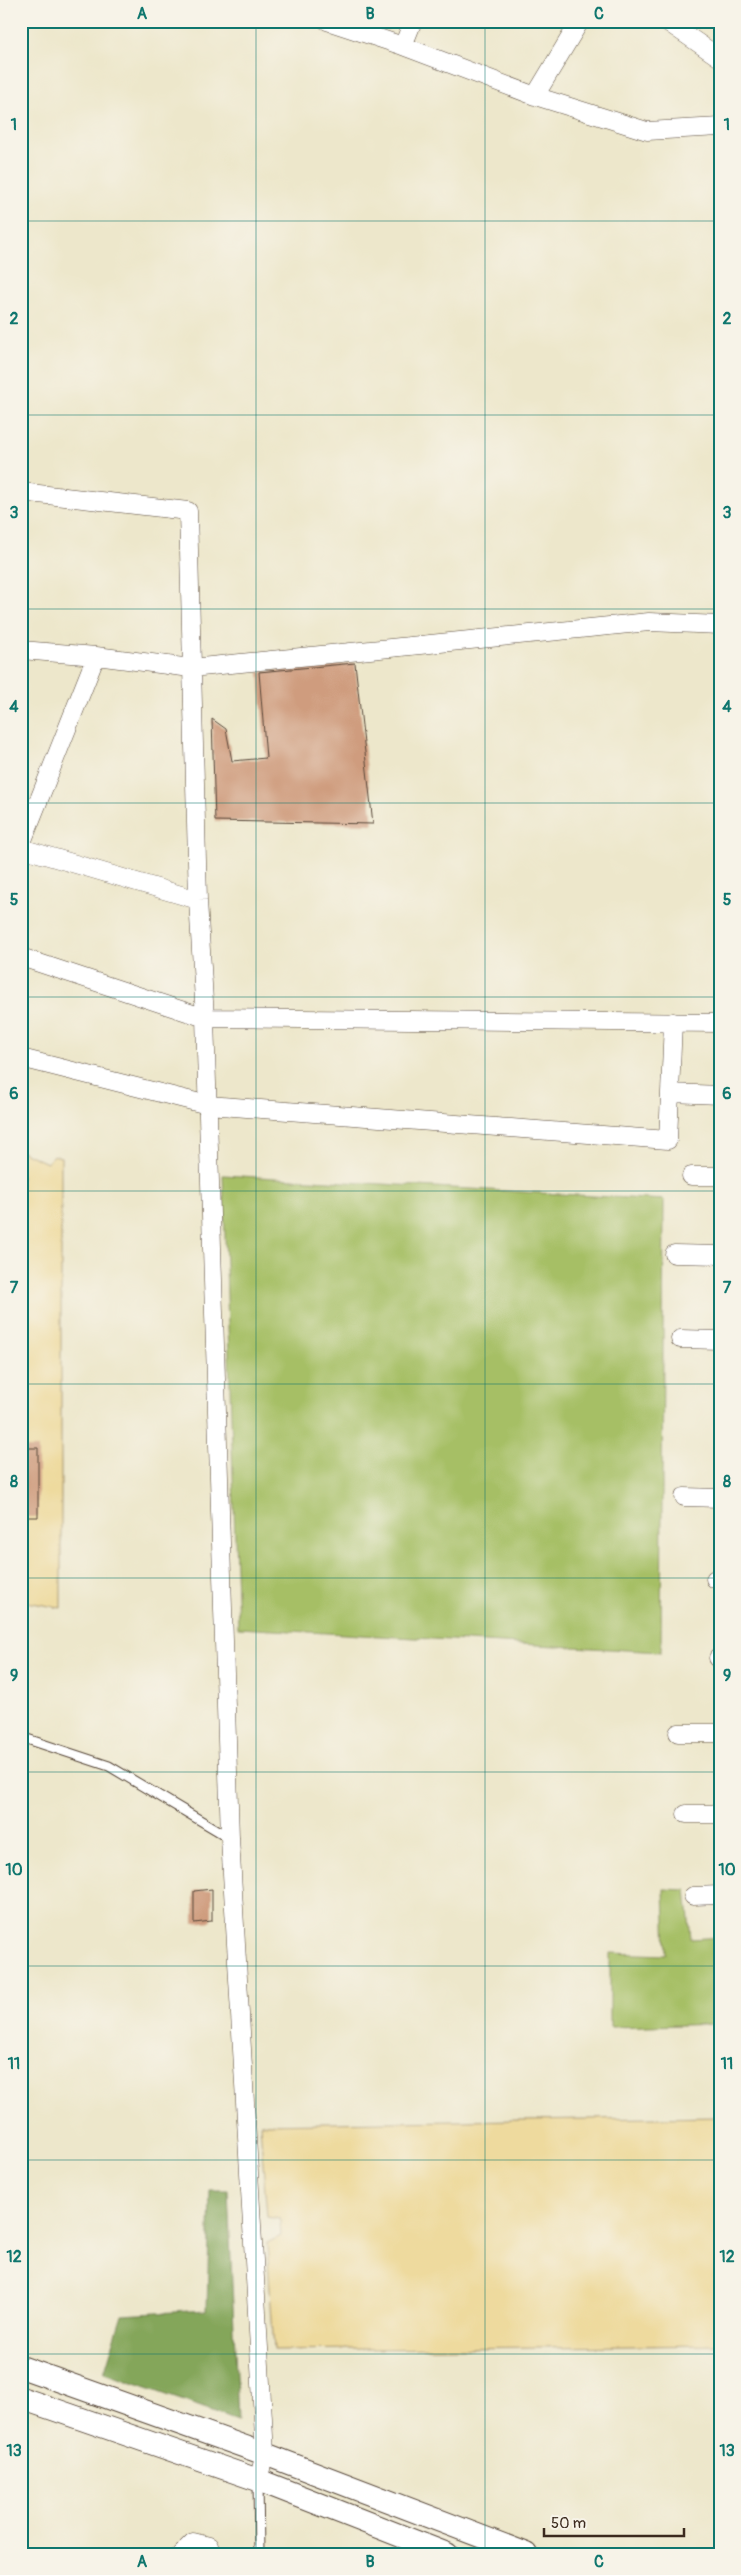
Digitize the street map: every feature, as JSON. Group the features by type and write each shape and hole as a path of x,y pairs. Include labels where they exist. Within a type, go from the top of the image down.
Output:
{"street":[{"path":"403,46 412,21"},
{"path":"666,21 720,58"},
{"path":"338,23 534,96 647,132 720,127"},
{"path":"534,96 572,24"},
{"path":"21,492 188,511 198,900 205,1018 230,1838 265,2454 258,2480"},
{"path":"21,650 96,656 191,668 649,622 720,625"},
{"path":"96,656 21,847 198,900"},
{"path":"21,957 205,1018 720,1023"},
{"path":"21,1058 208,1106 668,1140 673,1022"},
{"path":"671,1092 720,1095"},
{"path":"691,1176 720,1176"},
{"path":"674,1254 720,1255"},
{"path":"680,1339 720,1340"},
{"path":"684,1496 720,1498"},
{"path":"678,1733 720,1733"},
{"path":"686,1814 720,1814"},
{"path":"693,1896 720,1895"},
{"path":"21,2367 265,2454 528,2554"},
{"path":"21,2398 258,2480 447,2554"},
{"path":"181,2554 193,2542 209,2546 211,2554"}],"lane":[{"path":"21,1737 109,1766 230,1838"},
{"path":"258,2480 259,2554"}],"green space":[{"path":"223,1175 664,1200 661,1652 238,1628"},
{"path":"664,1889 686,1890 691,1939 720,1937 720,2024 610,2027 610,1953 666,1955"},
{"path":"210,2190 228,2190 238,2420 104,2373 122,2315 207,2310"}],"sand":[{"path":"21,1151 47,1163 53,1155 61,1157 61,1608 21,1601"},
{"path":"720,2117 720,2345 274,2350 267,2243 281,2236 280,2219 267,2217 260,2124"}],"building":[{"path":"355,663 373,824 215,821 212,719 226,729 232,761 266,758 259,672"},
{"path":"21,1448 38,1448 38,1517 21,1517"},
{"path":"212,1889 212,1921 194,1923 194,1891"}]}
